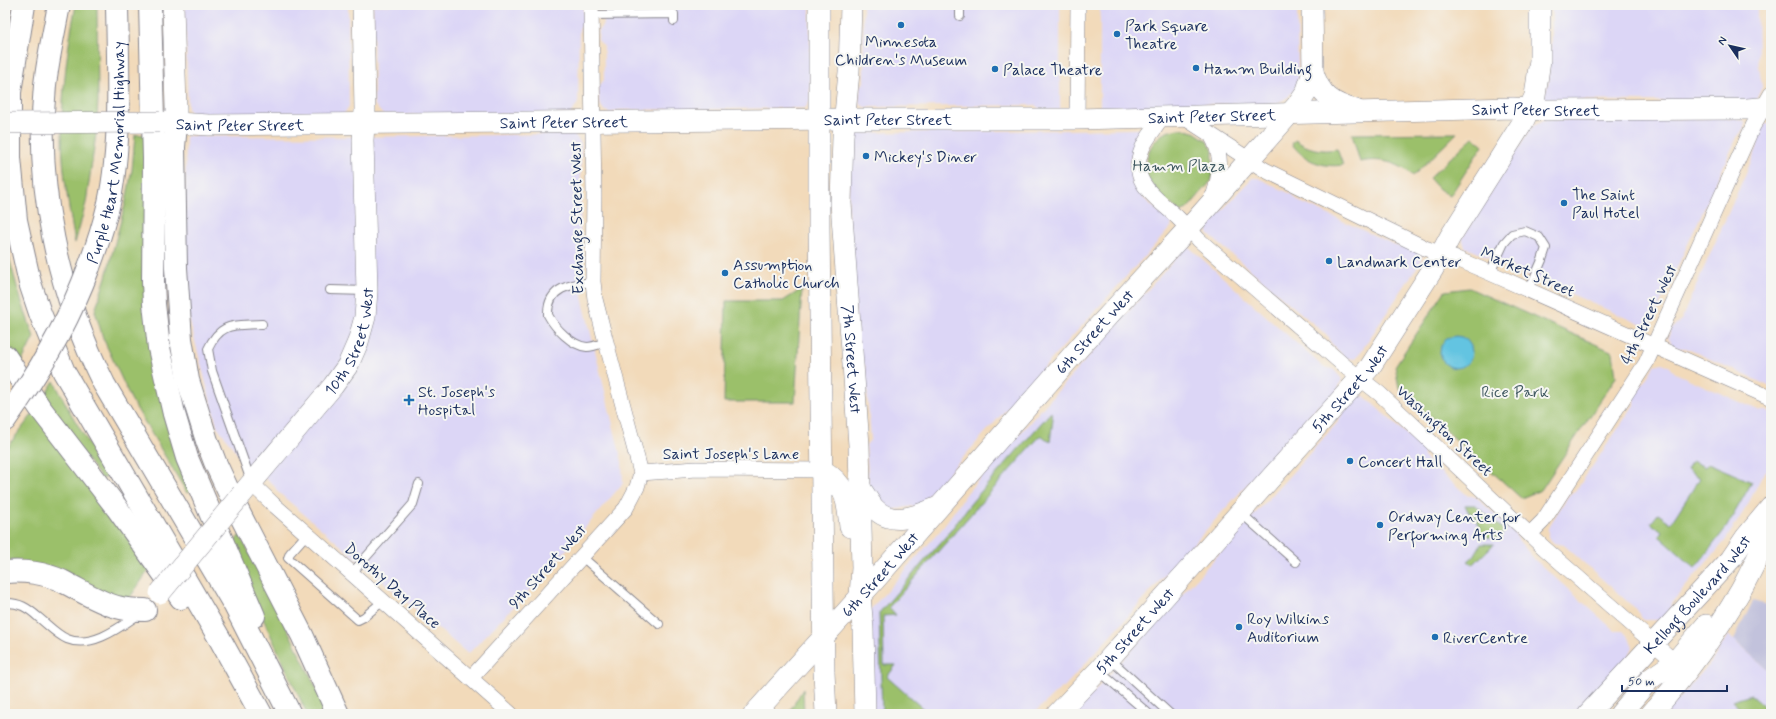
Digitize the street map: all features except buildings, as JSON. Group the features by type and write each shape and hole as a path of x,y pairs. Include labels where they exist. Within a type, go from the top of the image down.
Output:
{"highway":[{"path":"24,5 10,92 10,158 16,220 33,291 64,372 218,635 257,707"},
{"path":"59,5 49,55 45,86 43,148 49,212 54,244 74,314 104,384 235,606 292,714"},
{"name":"Purple Heart Memorial Highway","path":"5,420 49,353 72,309 89,266 105,217 114,168 118,101 117,5"},
{"path":"150,5 154,159 153,281 155,322 159,348 174,414 187,458 292,714"},
{"path":"168,123 174,147 176,274 181,339 188,380 215,462 234,503 302,635 338,714"},
{"path":"5,356 40,408 118,508 257,707"},
{"path":"5,572 34,573 47,576 60,580 118,608 145,610"}],"main road":[{"path":"168,123 176,108 173,5"},
{"name":"10th Street West","path":"145,610 333,386 348,365 358,342 363,324 367,291 363,5"},
{"name":"7th Street West","path":"819,5 819,225 826,714"},
{"name":"7th Street West","path":"851,5 841,222 859,445 862,568 860,596 863,629 865,714"},
{"name":"6th Street West","path":"754,714 1085,341 1212,202 1306,93 1312,72 1312,5"},
{"name":"5th Street West","path":"1058,714 1370,368 1523,122 1536,96 1540,60 1540,5"},
{"path":"1312,72 1317,85 1325,95 1340,106 1364,113"},
{"name":"Saint Peter Street","path":"5,123 364,124 845,119 1184,118 1769,103"},
{"path":"822,470 832,476 840,484 847,500 850,529 862,568"},
{"path":"861,489 874,508 882,514 890,517 908,518 938,507"},
{"name":"Kellogg Boulevard West","path":"1588,714 1664,653 1722,587 1731,559 1746,537 1771,507"},
{"name":"Kellogg Boulevard West","path":"1651,714 1697,660 1722,624 1765,544 1771,526"},
{"path":"1620,714 1650,679 1664,653 1749,574"}],"street":[{"path":"1077,119 1078,5"},
{"name":"Exchange Street West","path":"591,10 593,121 592,282 606,342 641,473"},
{"name":"4th Street West","path":"1530,534 1551,508 1646,363 1753,126 1769,103"},
{"path":"1162,118 1142,147 1138,164 1140,177 1150,194 1188,229"},
{"name":"Market Street","path":"1184,118 1265,170 1425,248 1490,273 1771,398"},
{"path":"1211,135 1219,152 1221,169 1212,202"},
{"name":"Washington Street","path":"1188,229 1380,394 1530,534 1664,653"},
{"name":"Saint Joseph's Lane","path":"641,473 696,469 822,470"},
{"name":"9th Street West","path":"471,678 626,508 637,487 641,473"},
{"name":"Dorothy Day Place","path":"247,489 307,534 511,714"}],"lane":[{"path":"960,5 960,16"},
{"path":"591,10 674,14 674,21"},
{"path":"1490,273 1504,243 1512,234 1525,231 1539,237 1546,248 1529,290"},
{"path":"592,282 562,287 553,296 548,307 548,315 555,325 576,343 590,347 606,342"},
{"path":"330,290 367,291"},
{"path":"247,489 212,371 208,349 219,331 227,327 262,324"},
{"path":"352,573 413,504 419,484"},
{"path":"1240,512 1296,562"},
{"path":"307,534 290,553 288,558 358,620 364,617 383,601"},
{"path":"581,556 659,624"},
{"path":"5,603 15,602 29,609 66,639 79,643 90,641 118,628 145,610"},
{"path":"1104,664 1148,714"},
{"path":"1104,664 1170,714"}],"shaded area":[{"path":"185,5 348,5 349,106 344,114 338,117 192,114 188,110"},
{"path":"373,5 583,5 583,23 579,30 578,103 570,114 383,115 374,104"},
{"path":"678,5 810,5 810,101 805,108 619,110 611,113 604,110 599,103 599,86 604,80 604,46 598,40 599,30 604,23 603,7"},
{"path":"863,5 1060,5 1060,110 1041,110 1035,105 864,107 859,102 860,88 864,82"},
{"name":"Hamm Building","path":"1100,5 1297,5 1298,78 1296,87 1288,97 1276,104 1194,104 1190,108 1100,110"},
{"path":"1552,5 1757,5 1758,59 1762,87 1755,102 1543,100 1549,80 1549,55 1552,47"},
{"path":"1736,118 1745,122 1743,130 1737,137 1652,322 1644,326 1465,247 1462,238 1532,127 1544,120"},
{"path":"1765,123 1771,123 1771,387 1686,348 1678,348 1672,345 1668,338 1671,329 1681,320 1757,148 1759,135"},
{"path":"1139,129 1142,131 1142,134 1133,149 1130,161 1133,183 1142,197 1172,223 1171,227 920,505 890,510 869,488 866,445 871,439 865,366 859,359 848,220 850,141 855,133"},
{"name":"St. Joseph's Hospital","path":"574,134 581,143 580,259 582,297 622,462 623,483 552,567 468,654 278,492 273,484 245,464 217,426 189,318 185,239 186,136 358,137"},
{"name":"Landmark Center","path":"1252,178 1258,178 1293,195 1298,201 1402,248 1409,246 1418,250 1422,255 1421,261 1356,359 1345,358 1330,342 1329,337 1208,234 1208,226"},
{"path":"1185,248 1190,248 1323,367 1333,369 1342,379 1336,394 1318,406 1064,687 1033,714 871,714 870,610 941,530 967,493"},
{"path":"1662,363 1670,366 1675,373 1760,411 1767,411 1771,414 1771,462 1769,468 1763,474 1747,506 1725,541 1673,601 1667,615 1663,620 1644,620 1638,611 1564,545 1554,543 1548,537 1548,528 1568,496 1575,492 1634,405 1634,397 1655,365"},
{"path":"1364,396 1423,449 1423,457 1468,496 1475,496 1514,532 1519,541 1535,560 1615,631 1623,631 1629,638 1633,647 1629,656 1575,714 1074,714 1338,422 1343,412 1356,397"},
{"path":"1753,601 1771,606 1771,673 1734,640"},
{"path":"1728,635 1771,673 1771,714 1665,714 1712,661"}],"green space":[{"path":"76,5 97,5 98,100 96,134 86,203 75,243 68,203 62,149 62,135 66,70"},
{"name":"Hamm Plaza","path":"1182,129 1194,132 1206,140 1213,150 1212,180 1187,209 1180,212 1151,184 1147,176 1146,168 1147,158 1151,147 1157,139 1172,130"},
{"path":"1457,133 1413,176 1401,167 1388,162 1360,162 1352,134"},
{"path":"147,134 149,280 194,489 187,493 131,399 103,338 95,311 106,277 126,201 132,170 135,135"},
{"path":"1473,137 1483,145 1450,196 1439,189 1429,178"},
{"path":"1295,140 1305,146 1315,149 1337,149 1343,165 1336,166 1321,164 1308,159 1292,144"},
{"path":"5,236 17,287 34,337 19,367 5,346"},
{"name":"Rice Park","path":"1469,288 1613,352 1616,377 1541,490 1521,498 1399,388 1395,366 1445,291"},
{"path":"802,289 795,402 724,402 726,301 783,301"},
{"path":"54,381 70,412 108,476 102,479 42,400"},
{"path":"35,411 153,564 126,603 5,566 5,450"},
{"path":"1051,412 1053,419 1050,442 1041,435 889,607 896,615 883,616 884,665 896,665 887,677 929,714 882,714 879,613 948,534 971,503"},
{"path":"1692,461 1705,467 1708,463 1752,482 1726,528 1695,568 1659,536 1662,532 1651,523 1658,514 1671,523 1700,478 1687,469"},
{"path":"1465,505 1475,505 1505,531 1499,538 1482,537 1480,527 1474,514 1469,513"},
{"path":"240,535 329,714 307,714 230,547"},
{"path":"1481,544 1494,544 1473,565 1468,561 1474,556"},
{"path":"803,689 804,714 788,714"},
{"path":"1751,695 1771,712 1771,714 1746,714 1732,701"}],"water":[{"path":"1453,336 1459,336 1469,343 1472,352 1471,358 1465,365 1459,368 1453,368 1443,361 1440,355 1440,349 1447,339"}],"place":[{"name":"Minnesota Children's Museum","path":"901,25"},
{"name":"Park Square Theatre","path":"1117,34"},
{"name":"Hamm Building","path":"1196,68"},
{"name":"Palace Theatre","path":"995,69"},
{"name":"Mickey's Diner","path":"866,156"},
{"name":"The Saint Paul Hotel","path":"1564,203"},
{"name":"Landmark Center","path":"1329,261"},
{"name":"Assumption Catholic Church","path":"725,273"},
{"name":"St. Joseph's Hospital","path":"409,400"},
{"name":"Concert Hall","path":"1350,461"},
{"name":"Ordway Center for Performing Arts","path":"1380,525"},
{"name":"Roy Wilkins Auditorium","path":"1239,627"},
{"name":"RiverCentre","path":"1435,637"}]}
